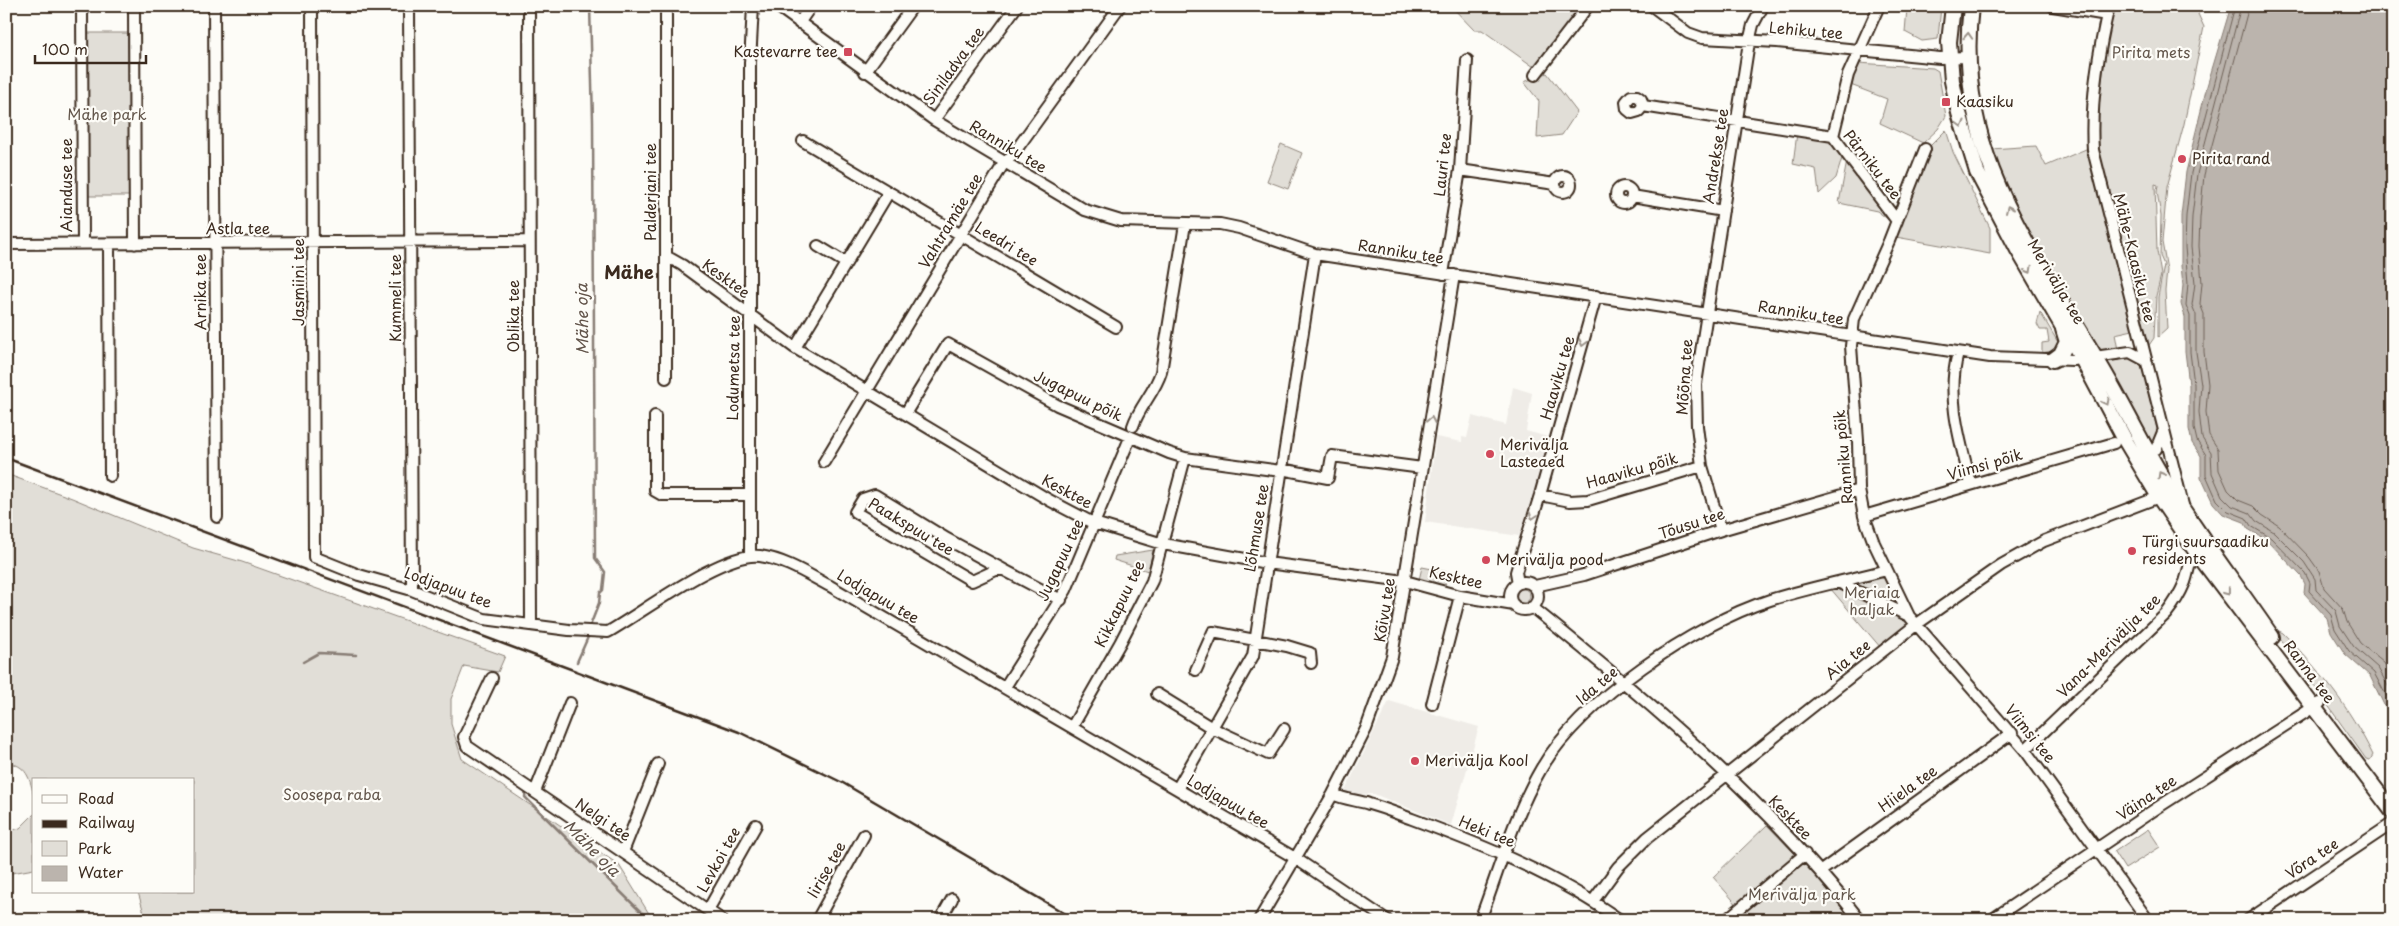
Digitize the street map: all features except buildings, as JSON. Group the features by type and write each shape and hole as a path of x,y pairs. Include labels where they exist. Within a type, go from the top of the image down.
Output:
{"main road":[{"name":"Merivälja tee","path":"1953,6 1949,42 1950,58 1958,113 1977,172 2018,250 2061,324 2089,358 2120,441 2159,497 2202,549"},
{"name":"Merivälja tee","path":"1971,6 1968,57 1969,79 1979,136 1993,174 2013,218 2089,358 2185,513 2202,549"},
{"path":"2053,360 2061,354 2067,342 2061,324"},
{"name":"Ranna tee","path":"2202,549 2393,812"},
{"name":"Ranna tee","path":"2317,705 2393,800"}],"street":[{"name":"Aianduse tee","path":"82,6 82,244"},
{"path":"134,6 135,244"},
{"name":"Arnika tee","path":"214,6 217,517"},
{"name":"Jasmiini tee","path":"312,6 314,557"},
{"name":"Kummeli tee","path":"410,6 412,590"},
{"name":"Oblika tee","path":"529,6 531,626"},
{"name":"Palderjani tee","path":"666,6 666,378"},
{"name":"Ranniku tee","path":"777,6 865,72 934,120 1085,210 1121,222 1220,224 1239,228 1315,254 1958,353 2006,359 2053,360 2089,358 2130,352"},
{"path":"799,23 811,6"},
{"path":"865,72 913,6"},
{"name":"Siniladva tee","path":"934,120 1016,6"},
{"name":"Vahtramäe tee","path":"824,462 1004,163 1120,6"},
{"path":"1535,76 1588,6"},
{"name":"Lehiku tee","path":"1652,6 1688,34 1702,38 1777,42 1857,51 1950,58 1968,57"},
{"name":"Andrekse tee","path":"1706,314 1749,42 1753,25 1763,6"},
{"path":"1833,136 1848,75 1857,51 1879,6"},
{"path":"2054,6 2108,11"},
{"name":"Lodumetsa tee","path":"750,556 751,7"},
{"name":"Mähe-Kaasiku tee","path":"2108,11 2093,98 2091,121 2093,150 2185,513"},
{"name":"Lauri tee","path":"1443,274 1460,170 1467,60"},
{"name":"Pärniku tee","path":"1643,106 1833,136 1897,221"},
{"name":"Leedri tee","path":"803,141 1116,327"},
{"name":"Ranniku põik","path":"1887,570 1864,516 1859,490 1852,336 1854,319 1897,221 1925,149"},
{"path":"1460,170 1555,184"},
{"path":"795,348 889,192"},
{"path":"1632,196 1723,211"},
{"path":"1133,426 1136,416 1158,382 1161,372 1185,224"},
{"name":"Astla tee","path":"6,244 314,244 529,241"},
{"path":"110,244 110,476"},
{"path":"818,246 846,263"},
{"name":"Lõhmuse tee","path":"1177,789 1247,669 1256,641 1315,254"},
{"name":"Kesktee","path":"666,256 750,314 795,348 1049,500 1096,523 1163,544 1267,563 1405,582 1460,596 1514,605"},
{"name":"Kõivu tee","path":"1259,920 1333,794 1366,729 1392,657 1454,275"},
{"name":"Haaviku tee","path":"1518,583 1516,572 1540,495 1596,296"},
{"name":"Mõõna tee","path":"1706,314 1696,384 1697,426 1702,466 1721,530"},
{"path":"2139,334 2136,345 2130,352 2145,360"},
{"name":"Jugapuu põik","path":"905,414 948,344 1057,405 1130,438 1185,458 1328,478 1332,456 1422,468"},
{"path":"1958,353 1953,388 1955,422 1971,484"},
{"path":"655,416 656,491 662,495 749,496"},
{"path":"2120,441 2148,452 2156,449 2163,432"},
{"name":"Jugapuu tee","path":"1005,687 1061,600 1096,523 1130,438"},
{"name":"Viimsi põik","path":"1864,516 2120,441"},
{"name":"Kikkapuu tee","path":"1072,727 1120,643 1152,581 1185,458"},
{"name":"Haaviku põik","path":"1540,495 1570,501 1588,500 1702,466"},
{"name":"Tõusu tee","path":"1535,586 1584,575 1721,530 1859,490"},
{"name":"Paakspuu tee","path":"1004,570 996,570 972,581 855,512 863,499 875,495 947,539 1061,600"},
{"name":"Aia tee","path":"1593,900 1618,867 1646,838 1917,624 2001,565 2044,540 2159,497"},
{"name":"Vana-Merivälja tee","path":"2026,750 2166,614 2178,598 2186,581 2190,560 2202,549"},
{"name":"Lodjapuu tee","path":"314,557 360,575 412,590 484,619 531,626 608,632 700,575 750,556 784,561 1005,687 1295,858 1387,920"},
{"name":"Viimsi tee","path":"1887,570 1909,616 2026,750 2148,920"},
{"name":"Ida tee","path":"1480,920 1521,811 1542,768 1567,733 1624,681 1701,631 1734,614 1770,600 1887,570"},
{"path":"1527,582 1535,586 1538,599 1532,607 1521,610 1514,605 1510,593 1518,583 1527,582"},
{"path":"1838,582 1909,616"},
{"path":"1432,704 1460,596"},
{"name":"Kesktee","path":"1532,607 1624,681 1728,773 1821,871 1860,920"},
{"path":"1196,670 1213,632 1287,646 1310,653 1311,663"},
{"name":"Nelgi tee","path":"492,678 464,737 467,746 722,920"},
{"path":"1157,694 1212,728 1268,754 1284,729"},
{"path":"535,792 570,703"},
{"name":"Väina tee","path":"1991,920 2157,808 2317,705"},
{"name":"Hiiela tee","path":"1821,871 2012,733"},
{"path":"623,852 658,764"},
{"name":"Heki tee","path":"1333,794 1392,812 1504,855 1593,900 1620,920"},
{"name":"Võra tee","path":"2248,920 2393,823"},
{"name":"Levkoi tee","path":"708,910 756,825"},
{"name":"Iirise tee","path":"817,920 864,835"},
{"path":"1726,920 1805,854"},
{"path":"940,920 952,899"}],"shaded area":[{"name":"Merivälja Lasteaed","path":"1513,387 1532,393 1526,431 1552,438 1519,536 1425,522 1436,437 1462,442 1462,437 1467,438 1472,416 1506,425"},
{"name":"Merivälja Kool","path":"1389,701 1479,727 1451,825 1374,794 1343,795"}],"green space":[{"path":"1451,6 1589,6 1534,67 1482,30 1474,30"},
{"path":"1900,6 1941,6 1938,39 1922,41 1905,32 1907,8"},
{"name":"Pirita mets","path":"2115,6 2206,6 2198,14 2204,27 2184,124 2167,187 2162,242 2167,270 2165,291 2167,329 2158,337 2158,297 2164,265 2160,256 2161,216 2157,192 2158,185 2155,184 2157,251 2161,275 2156,296 2154,338 2147,348 2130,309 2133,330 2115,334 2118,350 2099,353 2051,274 2052,270 2023,219 1991,149 2036,146 2046,166 2093,146 2108,37"},
{"name":"Mähe park","path":"86,33 128,33 129,196 86,196"},
{"path":"1858,63 1933,68 1938,71 1946,116 1938,129 1923,143 1880,123 1887,99 1848,84"},
{"path":"1547,73 1577,112 1562,135 1537,138 1539,101 1524,82"},
{"path":"1946,130 1953,152 1990,228 1990,254 1896,237 1928,148"},
{"path":"1797,133 1823,138 1833,144 1843,155 1836,178 1819,194 1816,169 1793,164"},
{"path":"1281,144 1302,153 1288,189 1267,181"},
{"path":"1847,161 1889,215 1889,220 1877,211 1839,203"},
{"path":"1368,254 1413,259 1410,264 1378,260 1378,258 1368,256"},
{"path":"2040,312 2059,344 2057,350 2042,353 2042,343 2049,342 2047,330 2040,330 2037,324"},
{"path":"2132,358 2137,360 2142,367 2159,437 2151,448 2106,362"},
{"name":"Soosepa raba","path":"6,474 72,498 193,548 242,562 505,656 498,672 464,666 451,699 451,724 462,759 619,865 653,920 146,920 139,894 195,894 195,778 32,778 32,788 23,769 6,763"},
{"path":"1153,550 1148,571 1114,560 1115,556"},
{"path":"1422,567 1448,572 1445,586 1419,580"},
{"name":"Meriaia haljak","path":"1884,577 1909,624 1881,648 1830,588 1847,582"},
{"path":"1520,589 1526,589 1530,596 1526,603 1520,603 1516,599 1516,593"},
{"path":"2273,628 2283,633 2310,661 2333,690 2364,737 2373,755 2370,760 2366,759"},
{"path":"32,816 32,869 6,874 6,832 20,828"},
{"path":"1767,825 1798,857 1739,907 1713,877"},
{"path":"2148,829 2160,847 2125,869 2114,852"},
{"name":"Merivälja park","path":"1805,861 1852,920 1734,920"}],"water":[{"path":"2231,6 2393,6 2393,714 2385,707 2370,676 2345,654 2331,632 2327,618 2304,593 2305,584 2301,576 2268,541 2248,529 2244,522 2223,514 2213,503 2201,477 2201,456 2192,443 2189,429 2189,385 2185,351 2185,317 2181,304 2183,285 2181,216 2186,172 2207,86"}],"waterway":[{"name":"Mähe oja","path":"590,6 593,121 595,558 605,572 603,590 600,593 599,603 590,626"},
{"name":"Mähe oja","path":"577,662 588,637"},
{"path":"303,662 319,653 356,655"},
{"name":"Mähe oja","path":"526,790 525,797 649,920"}],"railway":[{"path":"6,458 739,732 843,783 1076,920"}],"place":[{"name":"Kastevarre tee","path":"848,52"},
{"name":"Kaasiku","path":"1946,102"},
{"name":"Pirita rand","path":"2182,159"},
{"name":"Merivälja Lasteaed","path":"1490,454"},
{"name":"Türgi suursaadiku residents","path":"2132,551"},
{"name":"Merivälja pood","path":"1486,560"},
{"name":"Merivälja Kool","path":"1415,761"}],"district":[{"name":"Mähe","path":"629,273"}]}
